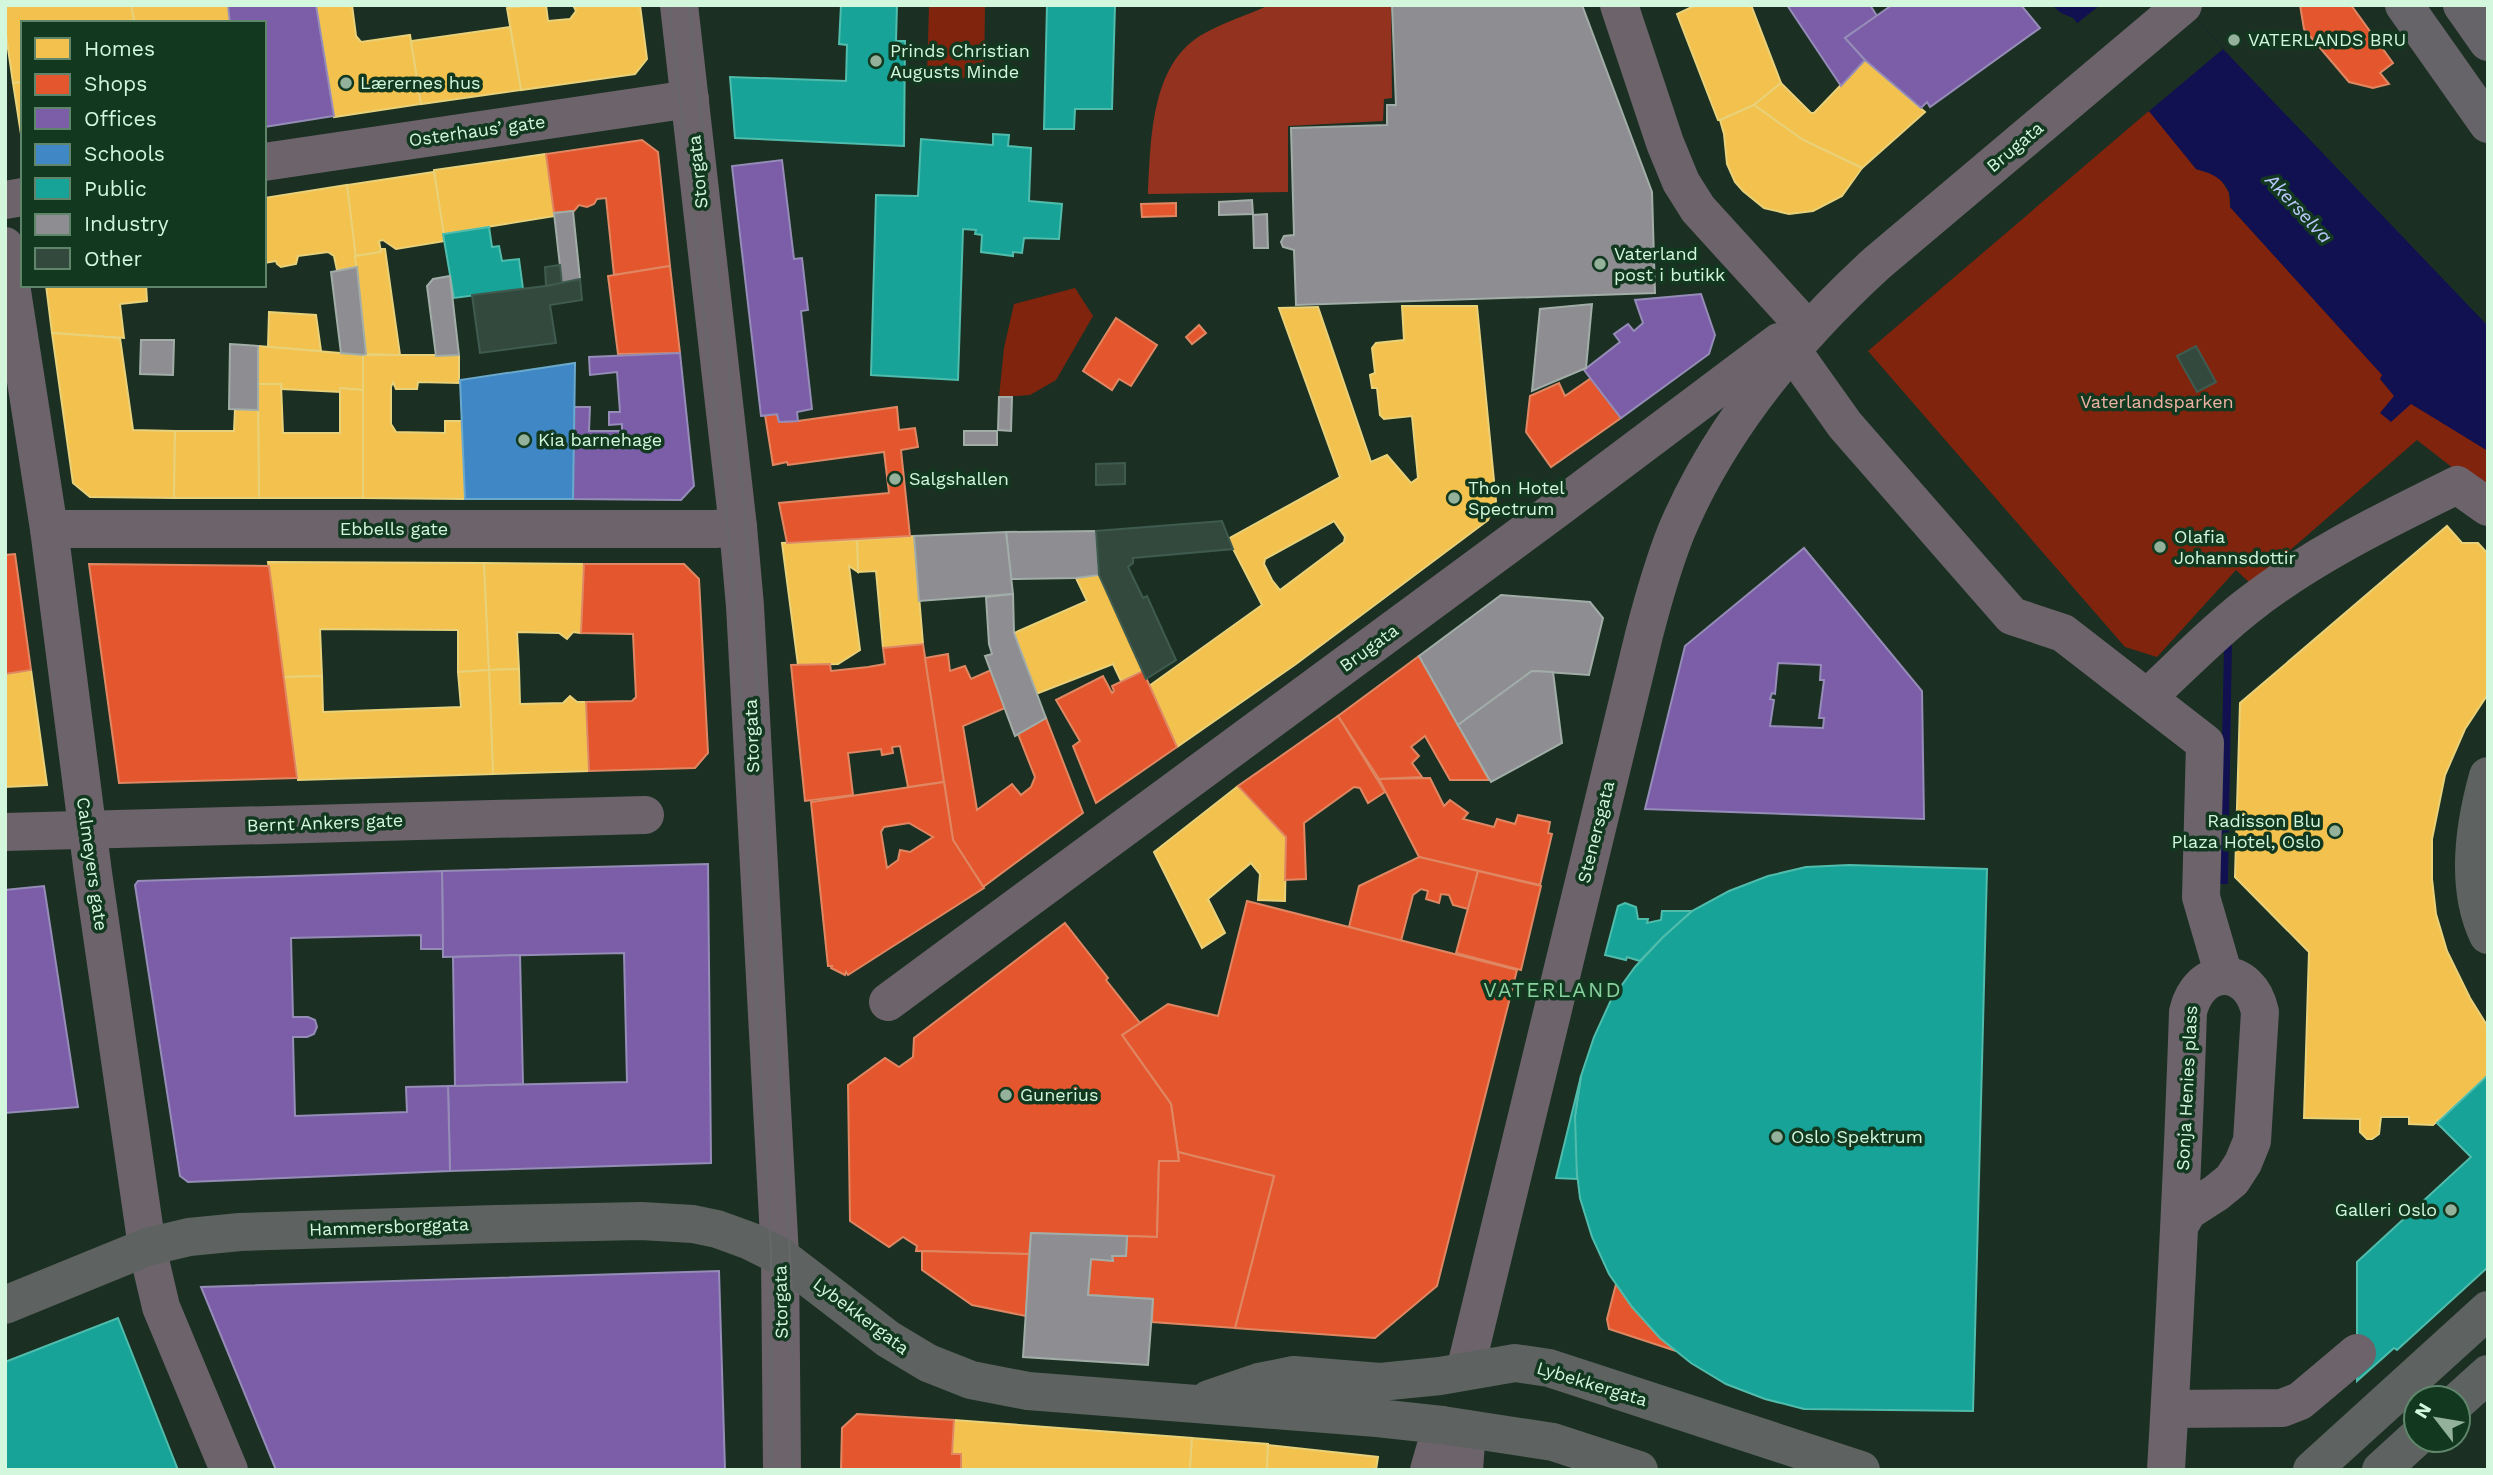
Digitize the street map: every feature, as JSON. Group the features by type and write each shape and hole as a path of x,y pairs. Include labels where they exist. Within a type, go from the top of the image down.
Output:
{"highway":[{"path":"2483,920 2474,866 2476,826 2488,776"},
{"name":"Hammersborggata","path":"5,1305 147,1247 189,1237 240,1232 641,1221 693,1224 717,1229 780,1256"},
{"name":"Lybekkergata","path":"780,1256 909,1353 950,1373 1000,1387 1377,1418 1455,1427 1553,1442 1639,1470"},
{"path":"2312,1470 2488,1310"},
{"name":"Lybekkergata","path":"1193,1404 1259,1382 1294,1375 1380,1382 1515,1363 1549,1368 1861,1470"},
{"path":"1455,1427 1452,1398 1465,1370"},
{"path":"2472,1388 2488,1374"},
{"path":"2381,1470 2402,1451"}],"main road":[{"path":"2404,5 2488,124"},
{"path":"2462,5 2488,42"}],"street":[{"name":"Storgata","path":"679,5 738,527 780,1256 782,1470"},
{"path":"1619,5 1665,143 1681,182 1698,209 1801,335 1845,425 2012,616 2063,633 2205,743 2201,897 2224,976 2249,986 2257,998 2260,1012 2252,1142 2244,1163 2232,1180 2188,1211 2180,1223"},
{"name":"Brugata","path":"888,1002 1554,512 1801,335 1848,290 2183,5"},
{"name":"Osterhaus’ gate","path":"266,162 690,99"},
{"name":"Calmeyers gate","path":"5,246 49,529 147,1247 162,1307 229,1470"},
{"name":"Stenersgata","path":"1465,1370 1653,601 1676,532 1701,482 1756,394 1801,335"},
{"path":"2150,695 2244,609 2307,565 2373,528 2457,485 2488,507"},
{"name":"Ebbells gate","path":"49,529 738,527"},
{"name":"Bernt Ankers gate","path":"5,832 645,815"},
{"name":"Sonja Henies plass","path":"2166,1470 2180,1223 2188,1013 2191,999 2198,987 2210,979 2224,976"},
{"path":"2169,1409 2282,1408 2300,1401 2357,1353"},
{"path":"1429,1470 1455,1427"},
{"path":"1455,1427 1464,1470"}],"green space":[{"path":"929,5 985,5 984,77 927,79"},
{"name":"Vaterlandsparken","path":"2150,110 2196,169 2215,175 2221,180 2229,193 2230,207 2383,375 2380,379 2395,396 2381,412 2411,403 2488,451 2488,491 2485,493 2417,440 2251,584 2236,570 2157,657 2125,647 1868,351"},
{"path":"1075,288 1093,316 1056,380 1030,395 999,397 1004,348 1014,304"}],"shaded area":[{"path":"1270,5 1391,5 1392,98 1384,99 1383,121 1288,126 1288,192 1148,194 1150,150 1157,104 1173,63 1187,46 1205,33"}],"water":[{"name":"Akerselva","path":"2052,5 2186,5 2223,49 2488,326 2488,451 2411,404 2391,422 2380,413 2394,396 2380,379 2382,375 2230,207 2229,192 2222,181 2196,169 2073,18"},
{"path":"2232,642 2228,884 2219,884 2224,649"}],"pier":[{"name":"VATERLANDS BRU","path":"2100,5 2186,5 2223,49 2148,112 2075,25"}],"building: Homes":[{"path":"5,5 131,5 134,20 21,21 21,82 13,83 5,28"},
{"path":"131,5 228,5 230,21 135,21"},
{"path":"316,5 352,5 356,36 361,42 410,35 421,104 334,117"},
{"path":"546,5 548,21 570,19 576,11 573,5 640,5 647,59 635,74 521,90 507,8"},
{"path":"1696,5 1751,5 1781,83 1754,105 1720,120 1677,14"},
{"path":"510,27 521,90 421,104 411,41"},
{"path":"1865,60 1925,112 1862,168 1803,140 1754,105 1781,83 1814,113"},
{"path":"21,82 21,134 13,83"},
{"path":"1754,105 1803,140 1862,168 1842,196 1813,211 1789,214 1764,208 1743,191 1735,182 1727,164 1720,120"},
{"path":"546,154 555,216 443,234 434,170"},
{"path":"434,172 445,241 396,249 383,240 379,241 381,252 355,256 347,185"},
{"path":"347,185 357,267 337,270 334,256 328,252 298,256 296,264 281,267 276,261 266,263 266,198"},
{"path":"381,249 385,249 400,355 366,354 355,256 381,252"},
{"path":"46,287 146,287 147,301 120,304 124,338 52,333"},
{"path":"1402,306 1477,306 1496,501 1488,520 1296,664 1177,747 1149,686 1262,605 1228,539 1340,477 1279,308 1318,307 1371,462 1387,455 1411,483 1418,478 1412,416 1384,419 1380,415 1377,388 1372,388 1370,375 1375,373 1372,348 1376,343 1404,340","holes":["1334,521 1345,537 1344,542 1280,590 1264,564 1265,559"]},
{"path":"269,312 316,315 321,351 268,347"},
{"path":"52,333 120,338 133,430 175,431 174,498 90,497 73,483"},
{"path":"258,346 363,355 363,390 340,388 340,392 282,389 281,384 258,384"},
{"path":"363,355 459,355 459,383 418,382 417,389 396,389 393,382 391,424 396,432 445,433 445,421 462,421 465,499 363,498"},
{"path":"258,384 281,384 283,433 340,433 340,388 363,390 363,498 259,498"},
{"path":"235,409 258,410 259,498 174,498 175,431 234,431"},
{"name":"Radisson Blu Plaza Hotel, Oslo","path":"2447,526 2462,543 2478,543 2488,554 2488,694 2465,729 2445,775 2432,839 2432,879 2436,914 2447,951 2488,1027 2488,1075 2433,1125 2409,1124 2409,1117 2381,1117 2379,1134 2367,1139 2360,1132 2360,1119 2304,1118 2309,952 2235,877 2240,703"},
{"path":"914,536 923,644 883,648 876,571 858,572 857,540"},
{"path":"857,540 858,572 849,566 860,650 838,664 798,665 782,543"},
{"path":"268,562 484,563 489,670 458,672 458,630 320,629 322,676 283,677"},
{"path":"484,563 584,564 581,633 573,632 567,639 559,633 517,632 519,669 489,670"},
{"path":"1099,575 1143,671 1121,681 1113,664 1036,694 1014,633 1087,601 1076,578"},
{"path":"519,669 520,704 563,703 570,696 577,702 586,702 589,771 493,774 489,670"},
{"path":"31,670 47,785 5,787 5,674"},
{"path":"489,670 493,774 298,780 283,677 322,676 323,712 461,707 458,672"},
{"path":"1238,786 1286,837 1285,901 1258,900 1260,874 1251,863 1208,899 1225,933 1202,948 1154,852"},
{"path":"954,1420 1192,1438 1190,1470 961,1470 961,1454 952,1454"},
{"path":"1192,1438 1268,1444 1267,1470 1190,1470"},
{"path":"1268,1445 1378,1457 1376,1470 1267,1470"}],"building: Shops":[{"path":"2300,5 2351,5 2393,63 2380,73 2389,84 2373,88 2349,82 2304,29"},
{"path":"642,140 658,152 670,266 614,275 606,198 597,199 587,207 579,205 574,211 554,213 546,154"},
{"path":"1176,203 1176,216 1142,217 1141,204"},
{"path":"670,266 680,353 618,354 608,276"},
{"path":"1116,318 1157,345 1131,386 1119,379 1112,390 1083,371"},
{"path":"1199,325 1206,333 1192,344 1186,337"},
{"path":"1591,378 1621,418 1551,467 1526,432 1530,396 1559,383 1565,396"},
{"name":"Salgshallen","path":"897,407 899,430 915,428 918,447 901,450 910,536 787,543 779,503 889,493 884,452 773,465 765,415 777,414 779,422 798,421"},
{"path":"15,554 31,670 5,674 5,555"},
{"path":"89,564 269,566 297,778 119,783"},
{"path":"584,564 684,564 699,579 708,753 695,768 589,771 586,702 632,701 636,697 633,634 581,633"},
{"path":"923,644 944,782 908,787 900,746 892,747 893,753 882,755 881,749 848,753 853,795 805,801 791,665 830,664 831,671 868,667 885,664 883,648"},
{"path":"948,654 950,671 965,666 971,679 991,670 1005,708 963,726 977,810 1012,784 1021,795 1031,787 1035,777 1018,734 1046,718 1083,813 983,887 953,840 925,658"},
{"path":"1419,656 1489,780 1450,780 1425,736 1411,747 1419,756 1412,763 1422,777 1379,779 1338,716"},
{"path":"1143,671 1177,747 1096,803 1073,746 1080,741 1056,700 1103,676 1112,693 1112,686"},
{"path":"1338,716 1385,792 1368,803 1360,788 1354,787 1304,823 1306,879 1285,880 1286,837 1238,786"},
{"path":"1430,778 1444,806 1450,800 1468,813 1463,819 1494,827 1497,819 1515,824 1518,815 1550,822 1548,833 1552,834 1540,885 1419,857 1379,779"},
{"path":"944,782 953,840 984,888 845,975 828,966 811,802","holes":["909,823 933,837 910,852 900,850 898,860 887,868 881,832 884,827"]},
{"path":"1419,857 1478,871 1468,909 1453,905 1449,895 1441,894 1439,903 1426,899 1428,891 1421,889 1413,895 1401,941 1349,927 1359,886"},
{"path":"1478,871 1541,886 1521,970 1456,953"},
{"path":"1247,901 1517,970 1437,1286 1375,1338 1235,1328 1274,1176 1178,1152 1171,1104 1122,1035 1168,1004 1218,1016"},
{"name":"Gunerius","path":"1065,923 1140,1023 1122,1035 1171,1104 1179,1161 1159,1161 1157,1237 1031,1233 1029,1254 916,1251 917,1246 903,1237 889,1247 850,1221 848,1085 885,1058 899,1067 913,1057 914,1038"},
{"path":"1178,1152 1274,1176 1235,1328 1152,1322 1153,1299 1088,1295 1091,1259 1113,1261 1112,1256 1126,1256 1127,1236 1157,1237 1159,1161 1179,1161"},
{"path":"922,1251 1029,1254 1026,1316 972,1305 922,1270"},
{"path":"1616,1284 1632,1307 1660,1338 1676,1351 1609,1329 1607,1319"},
{"path":"857,1414 954,1420 952,1454 961,1454 961,1470 841,1470 842,1428"}],"building: Offices":[{"path":"228,5 316,5 334,116 266,127 266,21 230,21"},
{"path":"1787,5 1870,5 1877,16 1845,38 1865,60 1841,86"},
{"path":"1892,5 2021,5 2040,28 1930,107 1927,102 1921,108 1865,60 1845,38"},
{"path":"782,160 794,259 802,258 808,310 801,311 812,409 797,412 798,421 779,422 777,414 761,416 732,166"},
{"path":"1701,294 1715,335 1709,354 1621,418 1584,370 1620,342 1614,334 1628,324 1634,331 1643,323 1635,300"},
{"path":"680,353 694,486 681,500 573,499 573,407 590,407 589,431 622,431 622,424 609,425 609,412 620,412 617,372 590,375 589,357"},
{"path":"1804,548 1922,691 1924,819 1645,809 1685,646","holes":["1778,663 1821,665 1820,680 1824,680 1819,718 1824,718 1823,728 1770,726 1774,700 1770,699 1772,693 1775,694"]},
{"path":"708,864 711,1163 450,1171 448,1086 627,1082 624,953 443,957 442,871"},
{"path":"442,871 443,949 421,949 421,935 291,938 293,1017 308,1017 315,1020 317,1027 314,1034 307,1037 293,1037 295,1116 407,1112 406,1087 448,1086 450,1171 188,1182 180,1176 135,885 138,881"},
{"path":"44,886 78,1107 5,1113 5,890"},
{"path":"520,955 523,1084 455,1086 453,957"},
{"path":"719,1271 725,1470 276,1470 201,1287"}],"building: Schools":[{"path":"575,363 573,499 465,499 460,380"}],"building: Public":[{"name":"Prinds Christian Augusts Minde","path":"841,5 897,5 896,41 905,41 904,146 735,138 730,77 846,81 847,45 839,44"},
{"name":"Prinds Christian Augusts Minde","path":"1047,5 1115,5 1112,109 1075,109 1074,129 1044,129"},
{"path":"993,134 1009,135 1008,146 1031,148 1029,201 1062,204 1059,239 1024,238 1022,253 1013,252 1013,256 981,252 982,235 975,234 976,230 963,229 958,380 871,375 876,195 918,196 921,139 993,145"},
{"path":"489,227 492,247 499,246 502,261 519,259 523,289 454,298 443,234"},
{"name":"Oslo Spektrum","path":"1849,865 1987,869 1973,1411 1804,1409 1765,1399 1726,1384 1691,1363 1660,1338 1632,1307 1609,1274 1592,1237 1580,1198 1575,1157 1575,1116 1581,1076 1594,1037 1611,1000 1635,967 1692,911 1729,891 1768,876 1806,867"},
{"path":"1625,903 1636,907 1638,919 1648,919 1647,923 1661,920 1662,911 1692,911 1640,961 1627,957 1626,960 1605,955 1618,906"},
{"name":"Galleri Oslo","path":"2488,1075 2488,1267 2397,1350 2394,1348 2357,1381 2357,1262 2471,1157 2437,1123"},
{"path":"1581,1076 1575,1116 1577,1179 1556,1178"},
{"path":"118,1318 178,1470 5,1470 5,1362"}],"building: Industry":[{"path":"1392,5 1582,5 1652,192 1655,293 1296,305 1294,250 1283,247 1281,242 1284,236 1294,235 1291,128 1387,125 1387,105 1396,105"},
{"path":"1252,200 1253,214 1219,215 1219,202"},
{"path":"573,211 580,279 562,284 554,213"},
{"path":"1267,214 1268,248 1254,248 1253,215"},
{"path":"357,267 366,354 363,355 341,353 331,272"},
{"path":"450,276 459,355 436,356 427,286 433,279"},
{"path":"1592,304 1586,368 1532,391 1540,309"},
{"path":"141,340 174,340 173,375 140,374"},
{"path":"230,344 258,346 258,410 229,409"},
{"path":"999,397 1012,397 1011,431 998,430"},
{"path":"964,431 997,431 997,445 964,445"},
{"path":"1096,531 1099,575 1011,579 1006,532"},
{"path":"1006,532 1013,594 919,601 914,536"},
{"path":"1013,594 1014,633 1046,718 1015,736 985,656 992,654 986,597"},
{"path":"1501,595 1590,602 1603,618 1589,675 1532,671 1458,725 1419,656"},
{"path":"1532,671 1553,672 1562,743 1491,782 1458,725"},
{"path":"1031,1233 1127,1236 1126,1256 1112,1256 1113,1261 1091,1259 1088,1295 1153,1299 1148,1365 1023,1357"}],"building: Other":[{"path":"560,265 562,284 546,286 545,267"},
{"path":"580,279 582,300 550,305 556,343 480,353 472,295"},
{"path":"2196,346 2216,382 2197,392 2177,356"},
{"path":"1125,463 1125,484 1096,485 1096,464"},
{"path":"1222,521 1233,549 1133,558 1133,563 1128,567 1143,598 1147,596 1176,660 1146,679 1099,575 1096,531"}],"tram line":[{"path":"669,5 732,565 771,1251 771,1470"},
{"path":"689,5 753,605 792,1295 793,1470"}],"place":[{"name":"VATERLANDS BRU","path":"2234,40"},
{"name":"Prinds Christian Augusts Minde","path":"876,61"},
{"name":"Lærernes hus","path":"346,83"},
{"name":"Vaterland post i butikk","path":"1600,264"},
{"name":"Kia barnehage","path":"524,440"},
{"name":"Salgshallen","path":"895,479"},
{"name":"Thon Hotel Spectrum","path":"1454,498"},
{"name":"Olafia Johannsdottir","path":"2160,547"},
{"name":"Radisson Blu Plaza Hotel, Oslo","path":"2335,831"},
{"name":"Gunerius","path":"1006,1095"},
{"name":"Oslo Spektrum","path":"1777,1137"},
{"name":"Galleri Oslo","path":"2451,1210"}],"district":[{"name":"VATERLAND","path":"1553,990"}]}
